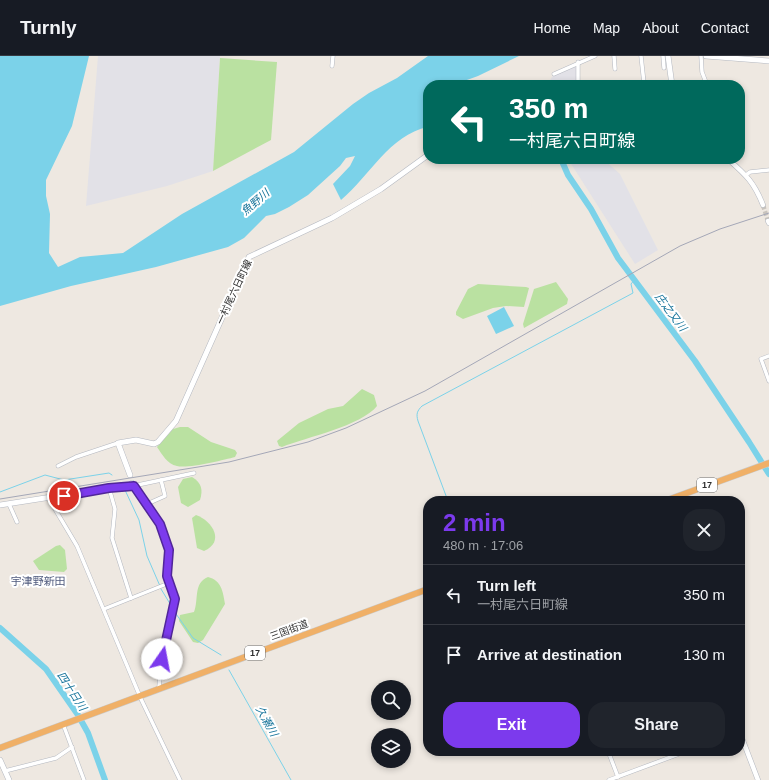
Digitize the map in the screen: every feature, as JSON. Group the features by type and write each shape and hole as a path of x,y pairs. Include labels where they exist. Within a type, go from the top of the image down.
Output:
{"highway":[{"name":"17","path":"679,496 769,463"},
{"name":"三国街道","path":"0,748 159,687 423,591"}],"main road":[{"path":"668,56 671,80"},
{"path":"706,56 748,58 769,61"},
{"name":"一村尾六日町線","path":"118,443 136,440 154,444 158,442 176,421 249,257 332,218 381,189 423,159"},
{"path":"118,443 130,475"},
{"path":"0,505 49,499 133,484"},
{"path":"0,760 9,780"}],"street":[{"path":"332,66 333,56"},
{"path":"554,74 578,62 595,56"},
{"path":"614,56 615,70"},
{"path":"641,56 644,80"},
{"path":"663,56 664,68"},
{"path":"701,56 702,72 705,80"},
{"path":"578,62 578,80"},
{"path":"734,164 756,187 763,205"},
{"path":"746,175 750,172 769,170"},
{"path":"769,356 761,359 769,381"},
{"path":"58,466 76,457 118,443"},
{"path":"159,687 161,664 175,599 167,576 170,557 166,536 160,524 133,484 194,473"},
{"path":"147,504 165,496 161,480"},
{"path":"109,488 115,509 112,538 131,598"},
{"path":"49,499 78,546 140,695 180,780"},
{"path":"9,504 17,522"},
{"path":"104,609 170,583"},
{"path":"63,724 84,780"},
{"path":"745,746 758,780"},
{"path":"5,771 56,758 72,747"},
{"path":"610,756 618,777"},
{"path":"609,780 674,756"}],"shaded area":[{"path":"98,56 220,56 213,171 167,186 86,206"},
{"path":"578,62 578,80 550,80 554,74"},
{"path":"571,164 609,164 620,174 658,250 635,264"}],"green space":[{"path":"220,58 277,62 271,140 213,171"},
{"path":"556,282 568,299 567,304 524,328 523,324 534,289"},
{"path":"478,284 529,288 524,307 506,306 493,308 463,319 456,315 456,312 468,289"},
{"path":"362,389 374,395 377,406 369,413 347,425 282,447 279,446 277,441 299,423 328,409 343,406"},
{"path":"188,427 211,442 235,450 237,453 235,457 182,467 173,465 165,458 157,447 173,429"},
{"path":"192,477 200,484 201,493 200,500 188,507 181,503 178,487 183,479"},
{"path":"196,515 207,522 212,527 214,532 214,542 204,551 197,548 192,518"},
{"path":"60,545 65,550 67,569 64,572 39,570 33,561"},
{"path":"208,577 219,583 225,604 203,640 198,643 193,642 179,621 180,615 194,612 200,583"}],"water":[{"name":"魚野川","path":"0,56 89,56 72,126 46,180 46,196 50,214 49,253 58,267 80,257 123,253 182,214 294,152 353,104 369,93 397,78 428,56 519,56 467,80 423,80 423,128 414,131 391,147 341,200 333,184 350,166 355,156 346,158 340,166 308,195 275,214 266,216 244,238 228,247 156,267 71,286 0,306"},
{"path":"504,307 514,326 496,334 487,316"}],"waterway":[{"name":"庄之又川","path":"563,164 568,175 591,209 618,258 695,361 769,474"},
{"path":"446,496 418,421 417,414 420,408 633,293 631,284 635,279"},
{"name":"久瀬川","path":"0,492 45,475 64,480 109,473 112,475"},
{"name":"久瀬川","path":"125,490 139,520 147,556 160,586"},
{"name":"久瀬川","path":"161,589 172,607"},
{"name":"久瀬川","path":"174,611 193,638 221,655"},
{"name":"四十日川","path":"0,628 46,669 78,715 88,733 105,780"},
{"name":"久瀬川","path":"229,670 291,780"}],"tunnel":[{"path":"763,205 768,221"}],"railway":[{"path":"0,499 229,462 308,442 346,428 425,391 680,246 720,229 769,213"}],"district":[{"name":"宇津野新田","path":"38,581"}],"route":[{"path":"64,496 109,488 134,486 155,515 166,536 170,557 167,576 175,599 162,659"}]}
